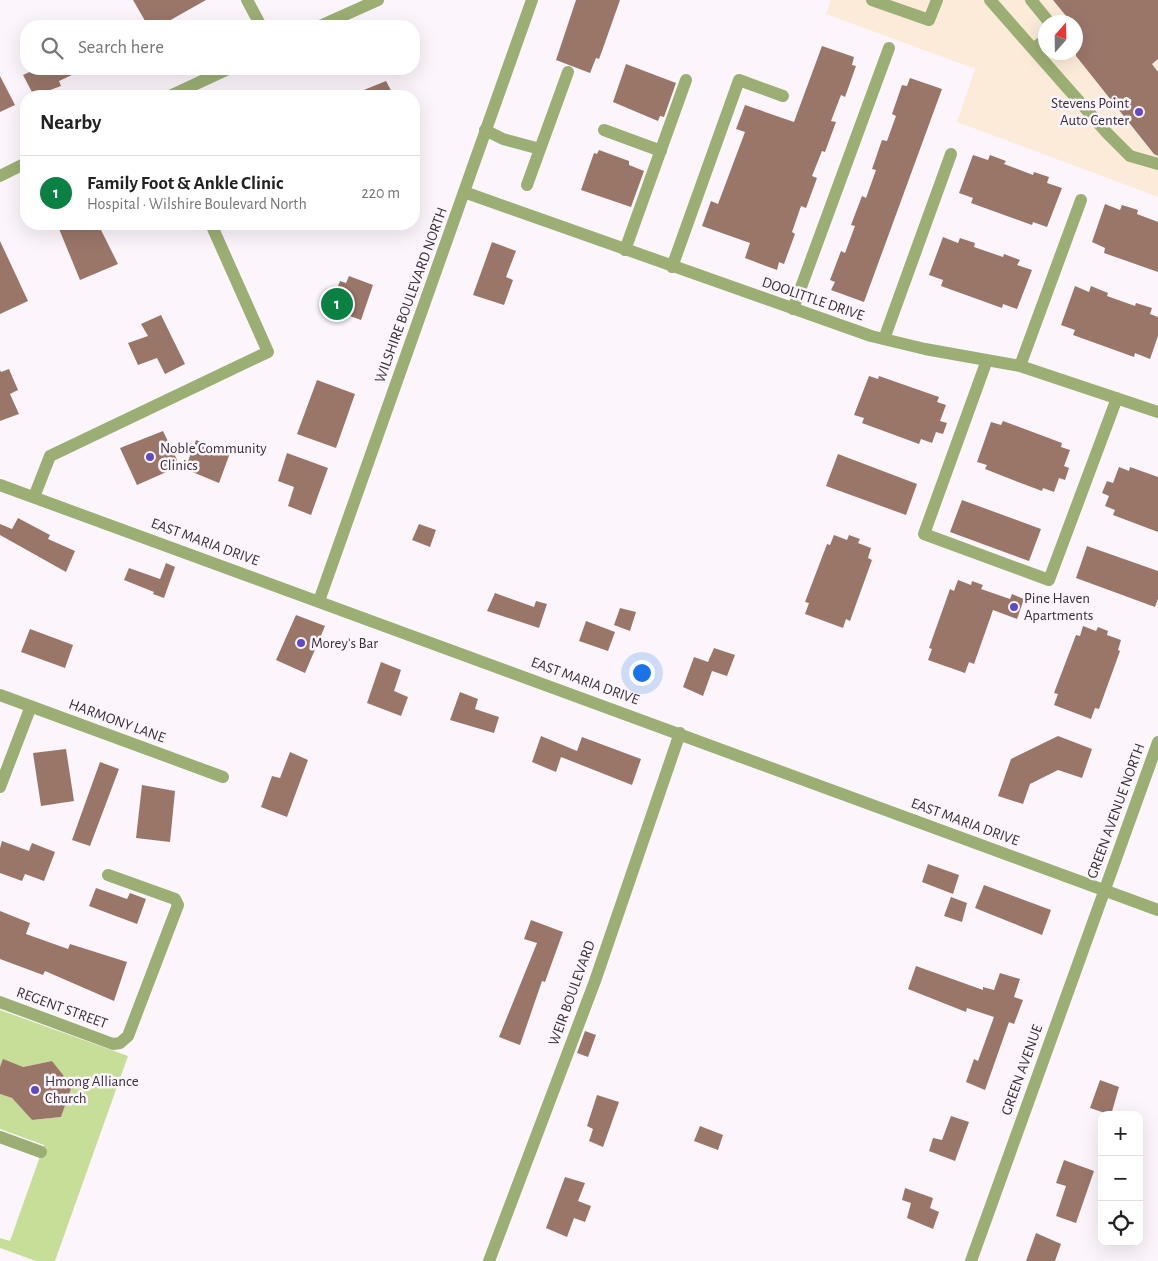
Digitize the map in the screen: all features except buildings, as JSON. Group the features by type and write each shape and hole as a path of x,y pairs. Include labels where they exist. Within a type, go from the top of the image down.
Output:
{"street":[{"path":"247,0 258,20"},
{"path":"333,20 378,0"},
{"name":"WILSHIRE BOULEVARD NORTH","path":"319,601 532,0"},
{"path":"872,0 929,20 937,0"},
{"path":"990,0 1107,133 1130,156 1158,164"},
{"path":"1031,0 1043,15"},
{"path":"1033,49 1038,45"},
{"path":"793,309 889,48"},
{"path":"527,185 568,72"},
{"path":"183,90 215,75"},
{"path":"625,250 686,80"},
{"path":"672,267 739,80 783,96"},
{"path":"485,130 503,139 540,149"},
{"path":"604,130 661,151"},
{"path":"884,339 951,154"},
{"path":"0,176 20,166"},
{"name":"DOOLITTLE DRIVE","path":"464,192 672,267 884,339 1020,366 1157,410"},
{"path":"1020,366 1081,200"},
{"path":"34,497 50,456 268,352 214,230"},
{"path":"987,360 924,534 1049,580 1116,398"},
{"name":"EAST MARIA DRIVE","path":"0,485 1158,910"},
{"name":"HARMONY LANE","path":"0,695 223,777"},
{"path":"0,786 30,706"},
{"name":"WEIR BOULEVARD","path":"489,1261 595,981 680,734"},
{"name":"GREEN AVENUE NORTH","path":"1104,891 1158,742"},
{"name":"REGENT STREET","path":"0,1002 113,1044 120,1043 128,1036 178,905 175,899 108,875"},
{"name":"GREEN AVENUE","path":"971,1261 1104,891"},
{"path":"0,1137 41,1152"}],"shaded area":[{"path":"831,0 1158,0 1158,197 957,122 975,69 826,14"}],"green space":[{"path":"0,1010 128,1056 55,1261 36,1261 0,1248 0,1238 10,1241 44,1145 0,1129 0,1094 12,1098 32,1120 61,1117 72,1086 52,1061 23,1067 0,1067"}],"place":[{"name":"Stevens Point Auto Center","path":"1139,112"},
{"name":"Family Foot & Ankle Clinic","path":"337,304"},
{"name":"Noble Community Clinics","path":"150,457"},
{"name":"Pine Haven Apartments","path":"1014,607"},
{"name":"Morey's Bar","path":"301,643"},
{"name":"Hmong Alliance Church","path":"35,1090"}]}
